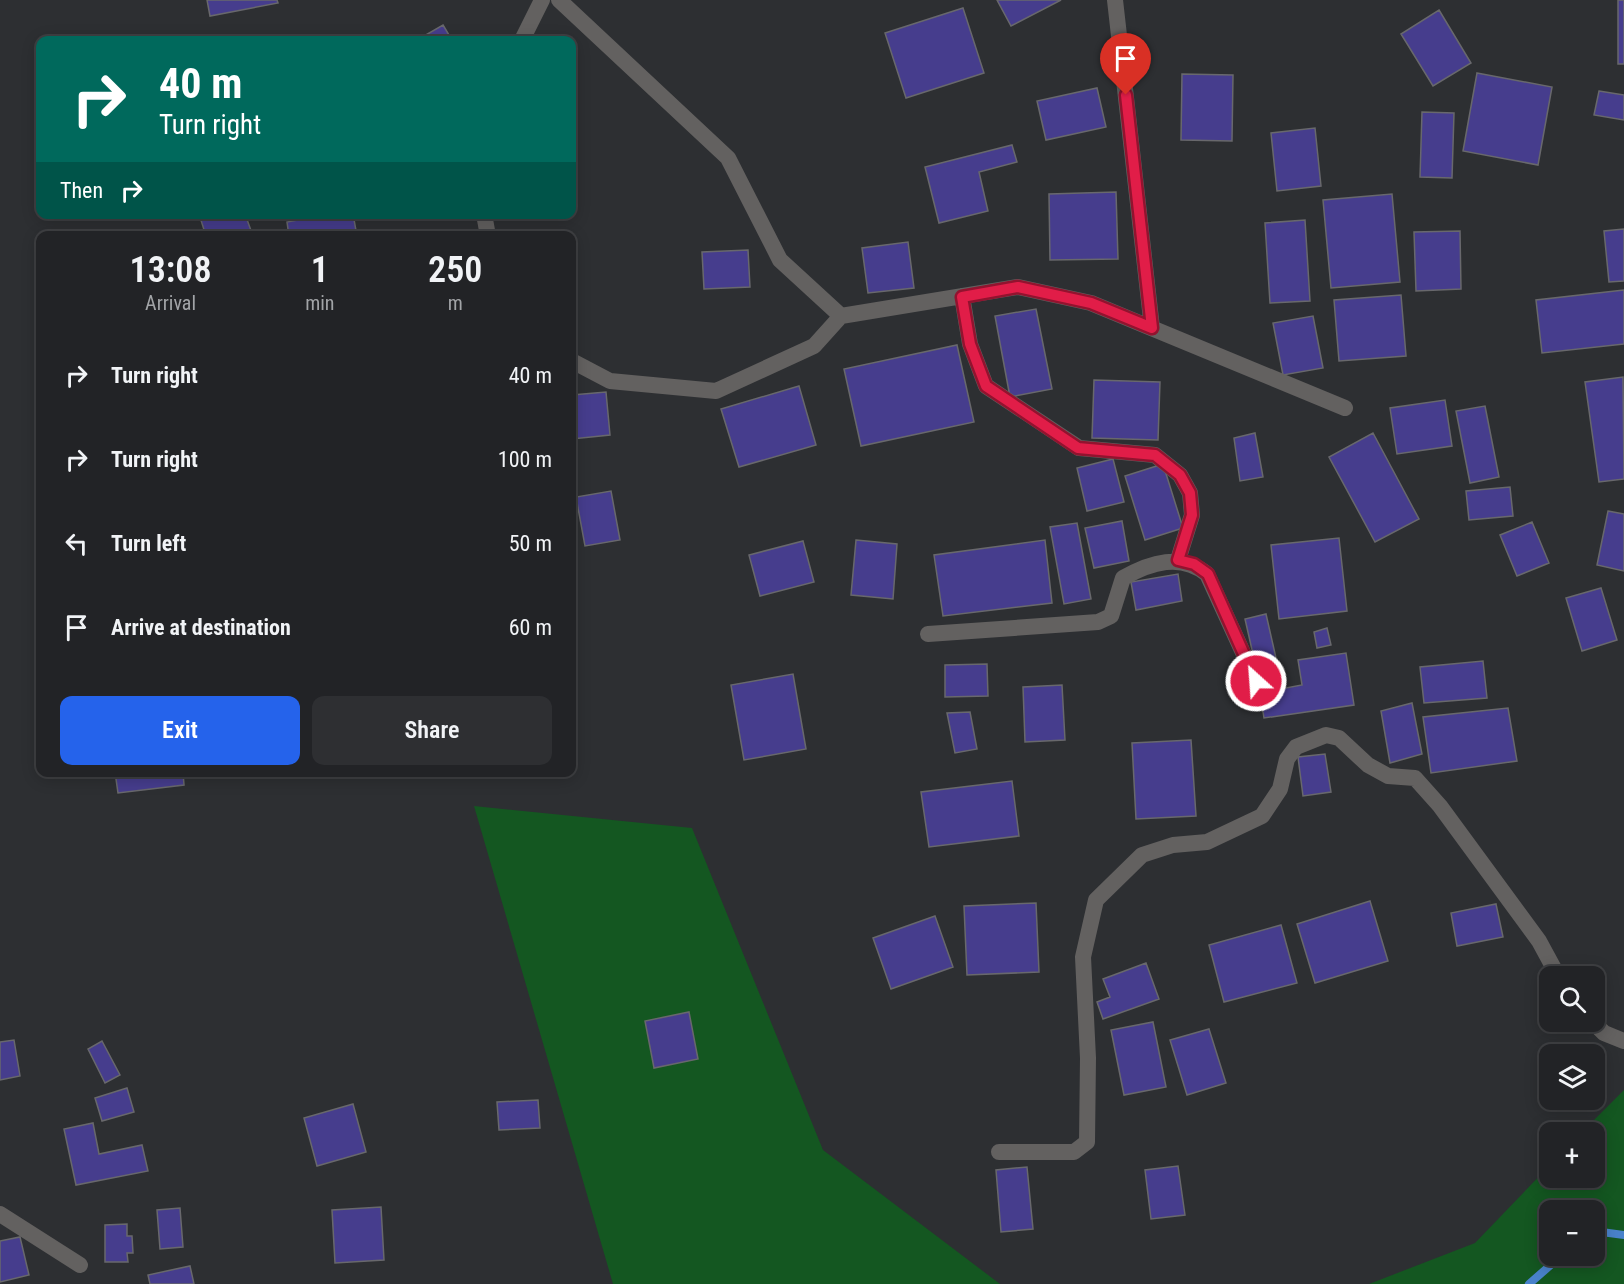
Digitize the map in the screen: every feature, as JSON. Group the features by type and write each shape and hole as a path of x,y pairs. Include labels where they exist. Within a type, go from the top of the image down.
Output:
{"street":[{"path":"524,36 542,0"},
{"path":"559,0 728,158 780,260 841,316"},
{"path":"1114,0 1152,328"},
{"path":"576,363 610,381 716,391 814,346 841,316 1018,287 1091,303 1345,408"},
{"path":"962,297 970,344 986,386 1078,448 1155,455 1180,475 1190,493 1192,515 1178,560"},
{"path":"928,634 1098,622 1110,616 1121,592 1123,578 1138,569 1178,560 1194,564 1208,574 1256,681"},
{"path":"999,1152 1074,1152 1087,1142 1088,1058 1083,957 1096,900 1142,855 1173,845 1207,842 1262,816 1280,789 1287,759 1296,747 1326,735 1339,738 1368,765 1388,776 1415,778 1440,806 1539,941 1553,966"},
{"path":"1603,1032 1624,1041"},
{"path":"0,1215 80,1265"}],"green space":[{"path":"474,806 692,828 823,1150 1000,1284 613,1284"},
{"path":"1624,1090 1624,1284 1369,1284 1475,1243 1539,1176 1539,1188 1605,1188 1605,1122 1592,1122"}],"building":[{"path":"207,0 277,0 278,3 210,16"},
{"path":"997,0 1061,0 1011,26"},
{"path":"1618,0 1624,0 1624,64 1618,64"},
{"path":"963,8 984,73 906,98 885,33"},
{"path":"1439,10 1471,63 1433,86 1401,34"},
{"path":"443,25 450,36 424,36"},
{"path":"1477,73 1552,87 1538,165 1463,151"},
{"path":"1182,74 1233,75 1232,141 1181,140"},
{"path":"1097,88 1106,127 1046,140 1037,101"},
{"path":"1599,91 1624,95 1624,120 1594,115"},
{"path":"1422,112 1454,113 1452,178 1420,177"},
{"path":"1315,128 1321,186 1277,191 1271,133"},
{"path":"1012,145 1017,162 979,172 988,211 939,223 925,167"},
{"path":"1116,192 1118,259 1050,260 1049,194"},
{"path":"1392,194 1400,282 1331,288 1323,200"},
{"path":"201,219 247,219 251,231 204,231"},
{"path":"303,219 354,219 356,231 288,231 287,222"},
{"path":"1305,220 1310,301 1270,303 1265,223"},
{"path":"1624,229 1624,281 1609,282 1604,231"},
{"path":"1460,231 1461,289 1416,291 1414,232"},
{"path":"908,242 914,288 868,293 862,248"},
{"path":"748,250 750,287 704,289 702,252"},
{"path":"1624,290 1624,344 1542,353 1536,300"},
{"path":"1401,295 1406,356 1339,361 1334,300"},
{"path":"1036,309 1052,389 1010,397 995,316"},
{"path":"1313,316 1323,368 1283,375 1273,323"},
{"path":"957,345 974,422 861,446 844,369"},
{"path":"1623,377 1624,479 1599,482 1585,382"},
{"path":"1094,380 1160,382 1158,440 1092,438"},
{"path":"799,386 816,445 739,467 721,409"},
{"path":"606,392 610,435 576,439 576,395"},
{"path":"1445,400 1452,446 1397,454 1390,408"},
{"path":"1485,406 1499,477 1470,483 1456,411"},
{"path":"1255,433 1263,477 1240,481 1234,438"},
{"path":"1373,433 1419,519 1375,542 1329,457"},
{"path":"1113,459 1124,502 1087,511 1077,468"},
{"path":"1163,464 1183,528 1145,540 1125,476"},
{"path":"1510,487 1513,516 1469,520 1466,491"},
{"path":"611,491 620,540 585,546 576,497"},
{"path":"1608,511 1624,514 1624,571 1597,565"},
{"path":"1122,521 1129,561 1094,568 1085,528"},
{"path":"1532,522 1549,563 1517,576 1500,535"},
{"path":"1077,523 1091,599 1064,604 1050,527"},
{"path":"1339,538 1347,611 1279,619 1271,545"},
{"path":"856,540 897,544 893,599 851,595"},
{"path":"1045,540 1052,603 943,616 934,555"},
{"path":"803,541 814,582 760,596 749,555"},
{"path":"1178,574 1182,601 1136,610 1131,582"},
{"path":"1601,588 1617,640 1582,651 1566,598"},
{"path":"1266,614 1276,658 1255,663 1245,619"},
{"path":"1327,628 1331,645 1317,648 1314,632"},
{"path":"1346,653 1354,705 1264,718 1260,693 1302,685 1298,660"},
{"path":"1483,661 1487,698 1424,703 1420,667"},
{"path":"987,664 988,696 945,697 945,665"},
{"path":"793,674 806,749 744,760 731,685"},
{"path":"1062,685 1065,740 1025,742 1023,687"},
{"path":"1412,703 1422,754 1390,763 1381,711"},
{"path":"1508,708 1517,761 1431,773 1423,717"},
{"path":"970,712 977,749 955,753 947,713"},
{"path":"1191,740 1196,816 1136,819 1132,743"},
{"path":"1325,754 1331,792 1303,796 1298,757"},
{"path":"116,777 183,777 184,785 118,793"},
{"path":"1012,781 1019,836 929,847 921,792"},
{"path":"1370,901 1388,961 1315,983 1297,924"},
{"path":"1036,903 1039,972 967,975 964,906"},
{"path":"1496,904 1503,937 1457,946 1451,913"},
{"path":"935,916 953,967 891,989 873,938"},
{"path":"1281,925 1297,983 1224,1002 1209,945"},
{"path":"1146,963 1159,999 1103,1019 1097,1002 1110,997 1103,979"},
{"path":"689,1012 698,1059 654,1068 645,1021"},
{"path":"1153,1022 1166,1087 1124,1095 1111,1030"},
{"path":"1209,1029 1226,1083 1187,1095 1170,1040"},
{"path":"14,1040 20,1076 0,1080 0,1042"},
{"path":"102,1041 120,1075 105,1083 88,1049"},
{"path":"127,1088 134,1112 102,1121 95,1098"},
{"path":"538,1100 540,1128 499,1130 497,1102"},
{"path":"353,1104 366,1152 317,1166 304,1118"},
{"path":"93,1123 99,1154 142,1145 148,1171 76,1185 64,1129"},
{"path":"1178,1166 1185,1215 1151,1219 1145,1170"},
{"path":"1027,1167 1033,1229 1001,1232 996,1170"},
{"path":"381,1207 384,1260 335,1263 332,1210"},
{"path":"180,1208 183,1247 160,1249 157,1210"},
{"path":"127,1224 127,1236 132,1236 133,1253 127,1253 128,1262 105,1262 105,1225"},
{"path":"20,1237 29,1275 0,1282 0,1241"},
{"path":"190,1266 194,1284 150,1284 148,1275"}],"waterway":[{"path":"1605,1232 1624,1235"},
{"path":"1529,1284 1550,1266"}],"route":[{"path":"1126,95 1144,237 1152,328 1091,303 1018,287 962,297 970,344 986,386 1078,448 1155,455 1180,475 1190,493 1192,515 1178,560 1194,564 1208,574 1256,681"}]}
